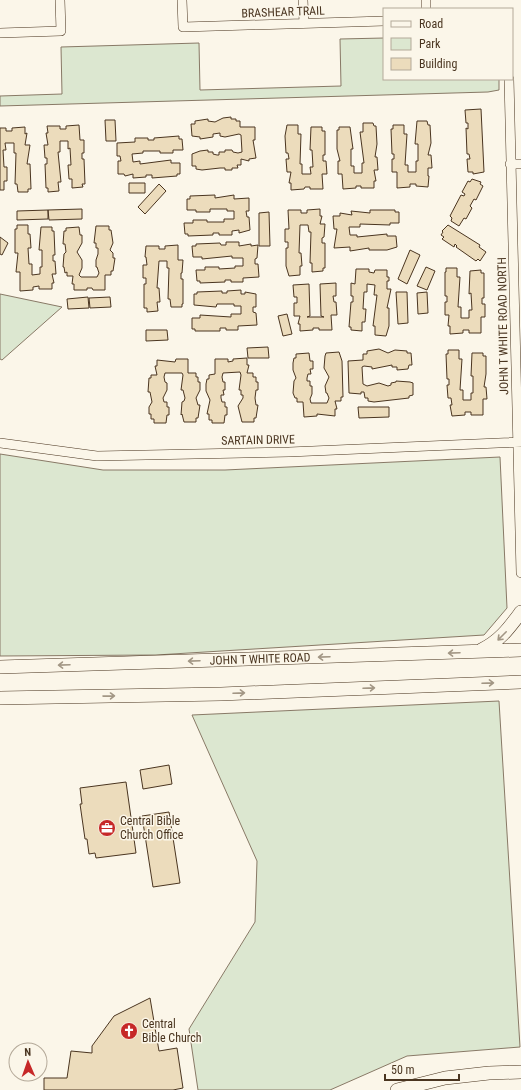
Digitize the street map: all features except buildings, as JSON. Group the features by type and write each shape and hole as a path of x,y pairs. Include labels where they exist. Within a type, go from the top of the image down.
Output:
{"main road":[{"path":"476,652 494,644 505,634 521,612"},
{"name":"JOHN T WHITE ROAD","path":"0,668 521,650"},
{"path":"0,698 221,694 521,682"},
{"path":"397,1090 445,1078 488,1073 521,1072"}],"street":[{"path":"0,33 61,31 60,0"},
{"name":"BRASHEAR TRAIL","path":"182,0 183,27 383,21"},
{"path":"303,0 304,24"},
{"name":"JOHN T WHITE ROAD NORTH","path":"509,80 521,573"},
{"path":"510,164 521,164"},
{"name":"SARTAIN DRIVE","path":"0,443 97,456 289,452 519,442"}],"green space":[{"path":"383,38 383,80 499,80 499,90 488,92 0,106 0,96 62,94 61,47 199,43 200,90 341,86 340,39"},
{"path":"0,294 62,307 2,360 0,359"},
{"path":"0,454 103,470 225,470 500,457 507,608 484,635 156,655 0,656"},
{"path":"499,701 520,1047 407,1056 330,1090 198,1090 189,1029 255,922 257,861 192,715"}],"place":[{"name":"Central Bible Church Office","path":"107,828"},
{"name":"Central Bible Church","path":"129,1031"}]}
